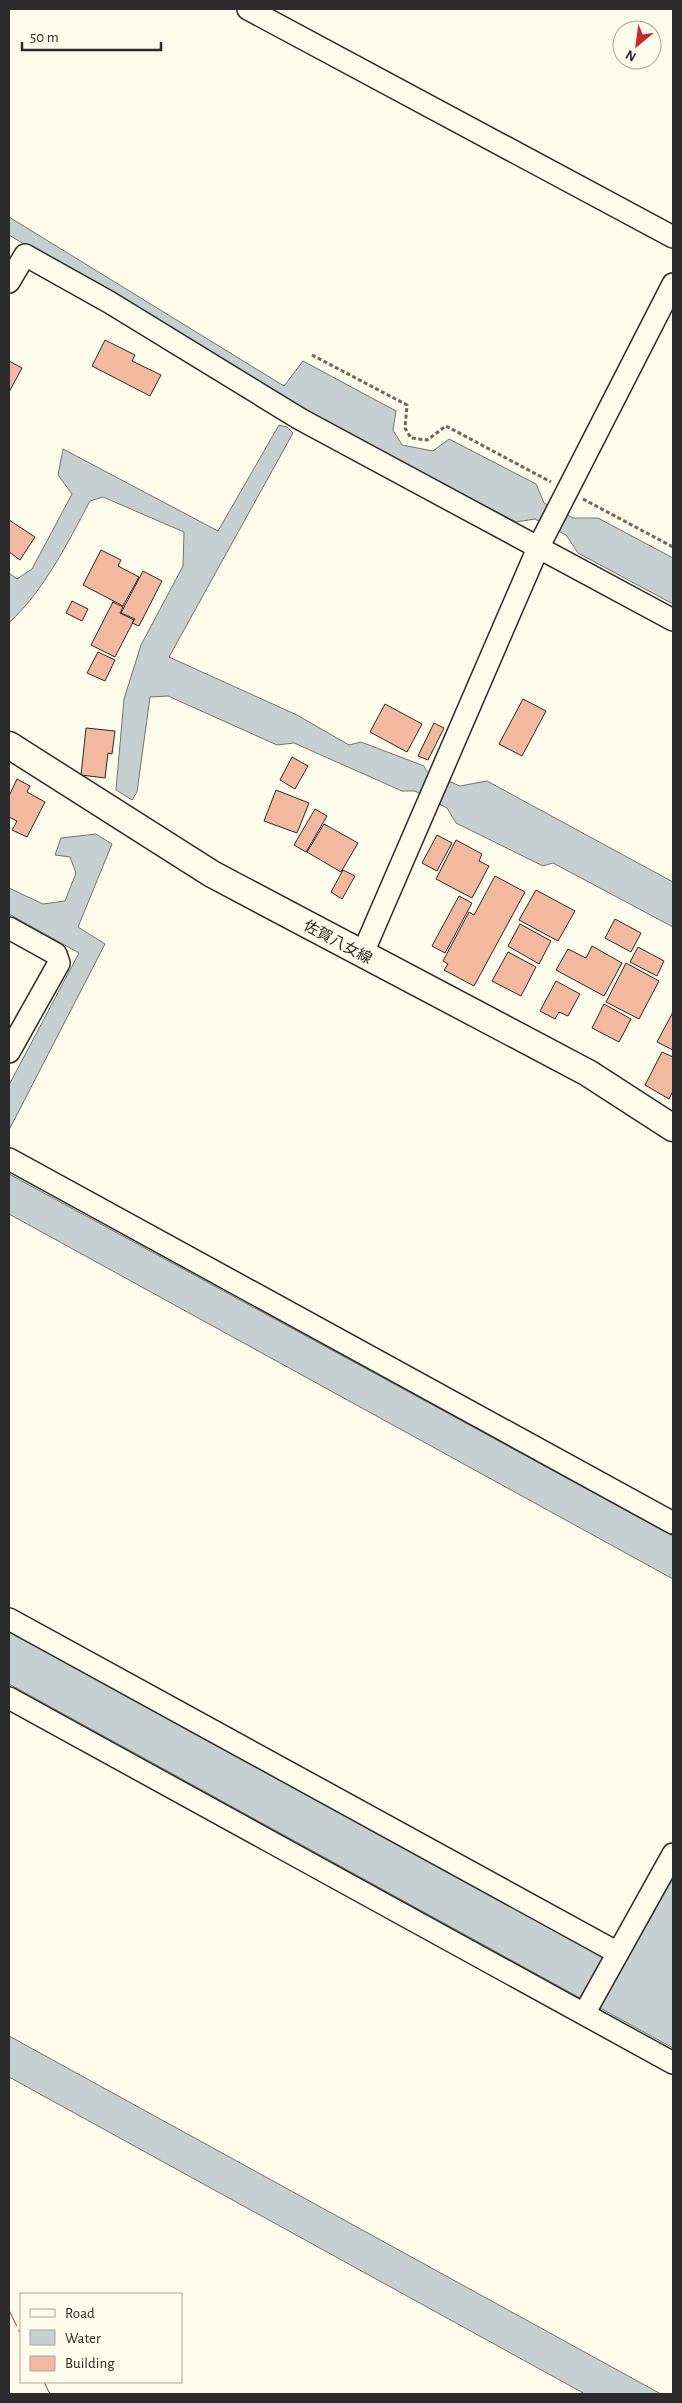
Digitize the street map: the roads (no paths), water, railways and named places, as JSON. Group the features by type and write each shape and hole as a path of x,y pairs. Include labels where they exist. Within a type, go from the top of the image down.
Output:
{"main road":[{"name":"佐賀八女線","path":"10,750 212,874 588,1073 673,1128"}],"street":[{"path":"248,9 673,237"},
{"path":"9,282 17,250 109,302 300,420 541,541 673,620"},
{"path":"362,955 541,541 673,284"},
{"path":"9,928 56,954 59,963 9,1052"},
{"path":"9,1159 673,1523"},
{"path":"9,1619 618,1953"},
{"path":"9,1698 673,2063"},
{"path":"584,2014 673,1854"}],"water":[{"path":"9,217 284,386 303,361 396,411 393,430 402,445 433,451 449,439 536,484 544,503 573,518 598,518 673,558 673,604 578,553 566,535 535,519 516,522 298,408 9,235"},
{"path":"279,425 287,427 293,433 169,657 297,715 349,745 361,742 424,766 427,772 460,786 487,781 673,882 673,927 553,863 543,866 456,823 447,808 415,791 402,791 294,743 277,745 168,696 150,697 137,792 132,800 116,790 124,699 141,645 183,566 184,532 103,497 90,501 64,550 44,581 34,596 9,623 9,573 17,579 32,569 72,494 58,475 63,449 218,531"},
{"path":"96,834 112,844 78,927 105,944 9,1130 9,1085 79,953 9,914 9,888 43,904 65,901 76,873 70,857 55,855 61,838"},
{"path":"9,1174 673,1536 673,1579 9,1214"},
{"path":"9,1631 603,1957 580,1998 9,1684"},
{"path":"673,1878 673,2048 600,2008"},
{"path":"9,2036 661,2394 585,2394 9,2077"}]}
